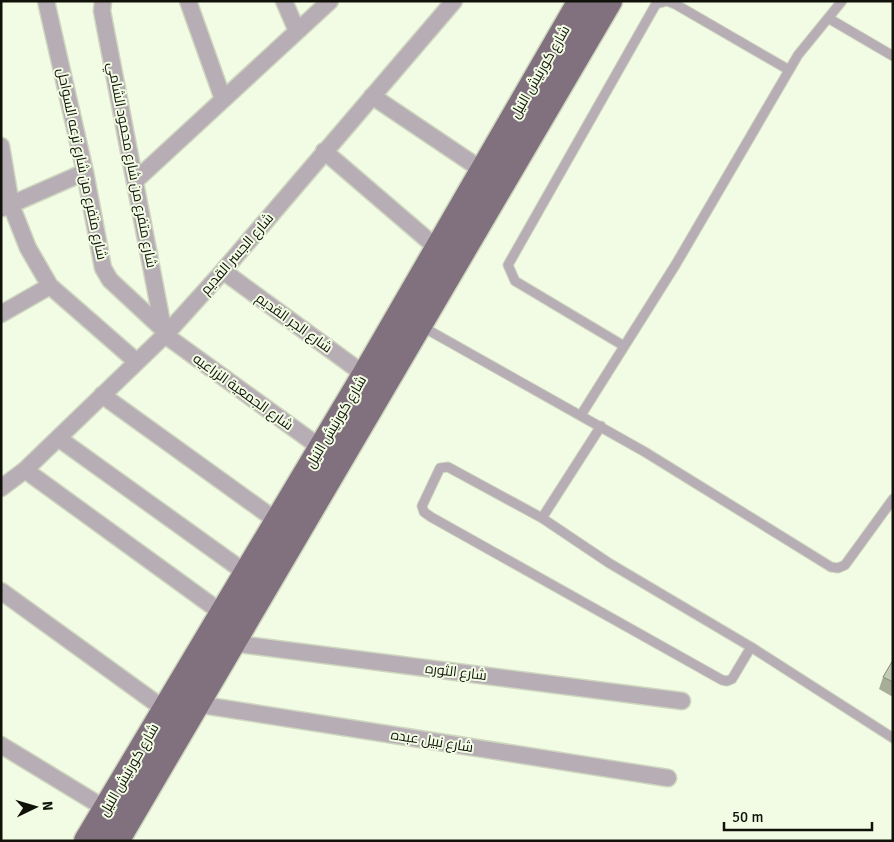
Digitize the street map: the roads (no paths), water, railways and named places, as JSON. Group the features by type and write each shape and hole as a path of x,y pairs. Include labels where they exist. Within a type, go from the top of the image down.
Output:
{"main road":[{"name":"شارع كورنيش النيل","path":"87,841 164,709 365,375 581,1"},
{"name":"شارع كورنيش النيل","path":"116,841 231,643 421,326 609,1"}],"street":[{"name":"شارع متفرع من شارع ترعه السواحل","path":"46,1 86,172 106,274 165,332"},
{"name":"شارع متفرع من شارع محمود الشامي","path":"104,1 102,11 165,332"},
{"path":"188,1 223,99"},
{"path":"284,1 297,31"},
{"path":"136,180 330,1"},
{"name":"شارع الجسر القديم","path":"1,488 25,470 137,362 223,271 454,1"},
{"path":"372,96 482,170"},
{"path":"1,146 6,207 50,286 137,362"},
{"path":"324,151 437,248"},
{"path":"6,207 86,172"},
{"name":"شارع الجر القديم","path":"223,271 365,375"},
{"path":"1,314 50,286"},
{"name":"شارع الجمعية الزراعيه","path":"165,332 321,448"},
{"path":"102,396 278,520"},
{"path":"58,438 246,573"},
{"path":"25,470 222,613"},
{"path":"1,591 164,709"},
{"name":"شارع الثوره","path":"231,643 682,701"},
{"name":"شارع نبيل عبده","path":"196,704 668,778"},
{"path":"1,745 106,809"}],"lane":[{"path":"624,346 515,281 508,264 656,4 667,1 675,4 789,70"},
{"path":"581,415 676,264 798,55 842,1"},
{"path":"828,18 893,56"},
{"path":"421,326 601,426 831,568 838,568 844,565 893,499"},
{"path":"542,518 601,426"},
{"path":"751,647 732,679 722,680 431,517 424,512 422,506 440,468 448,467 542,518 609,563 751,647 893,738"}]}
